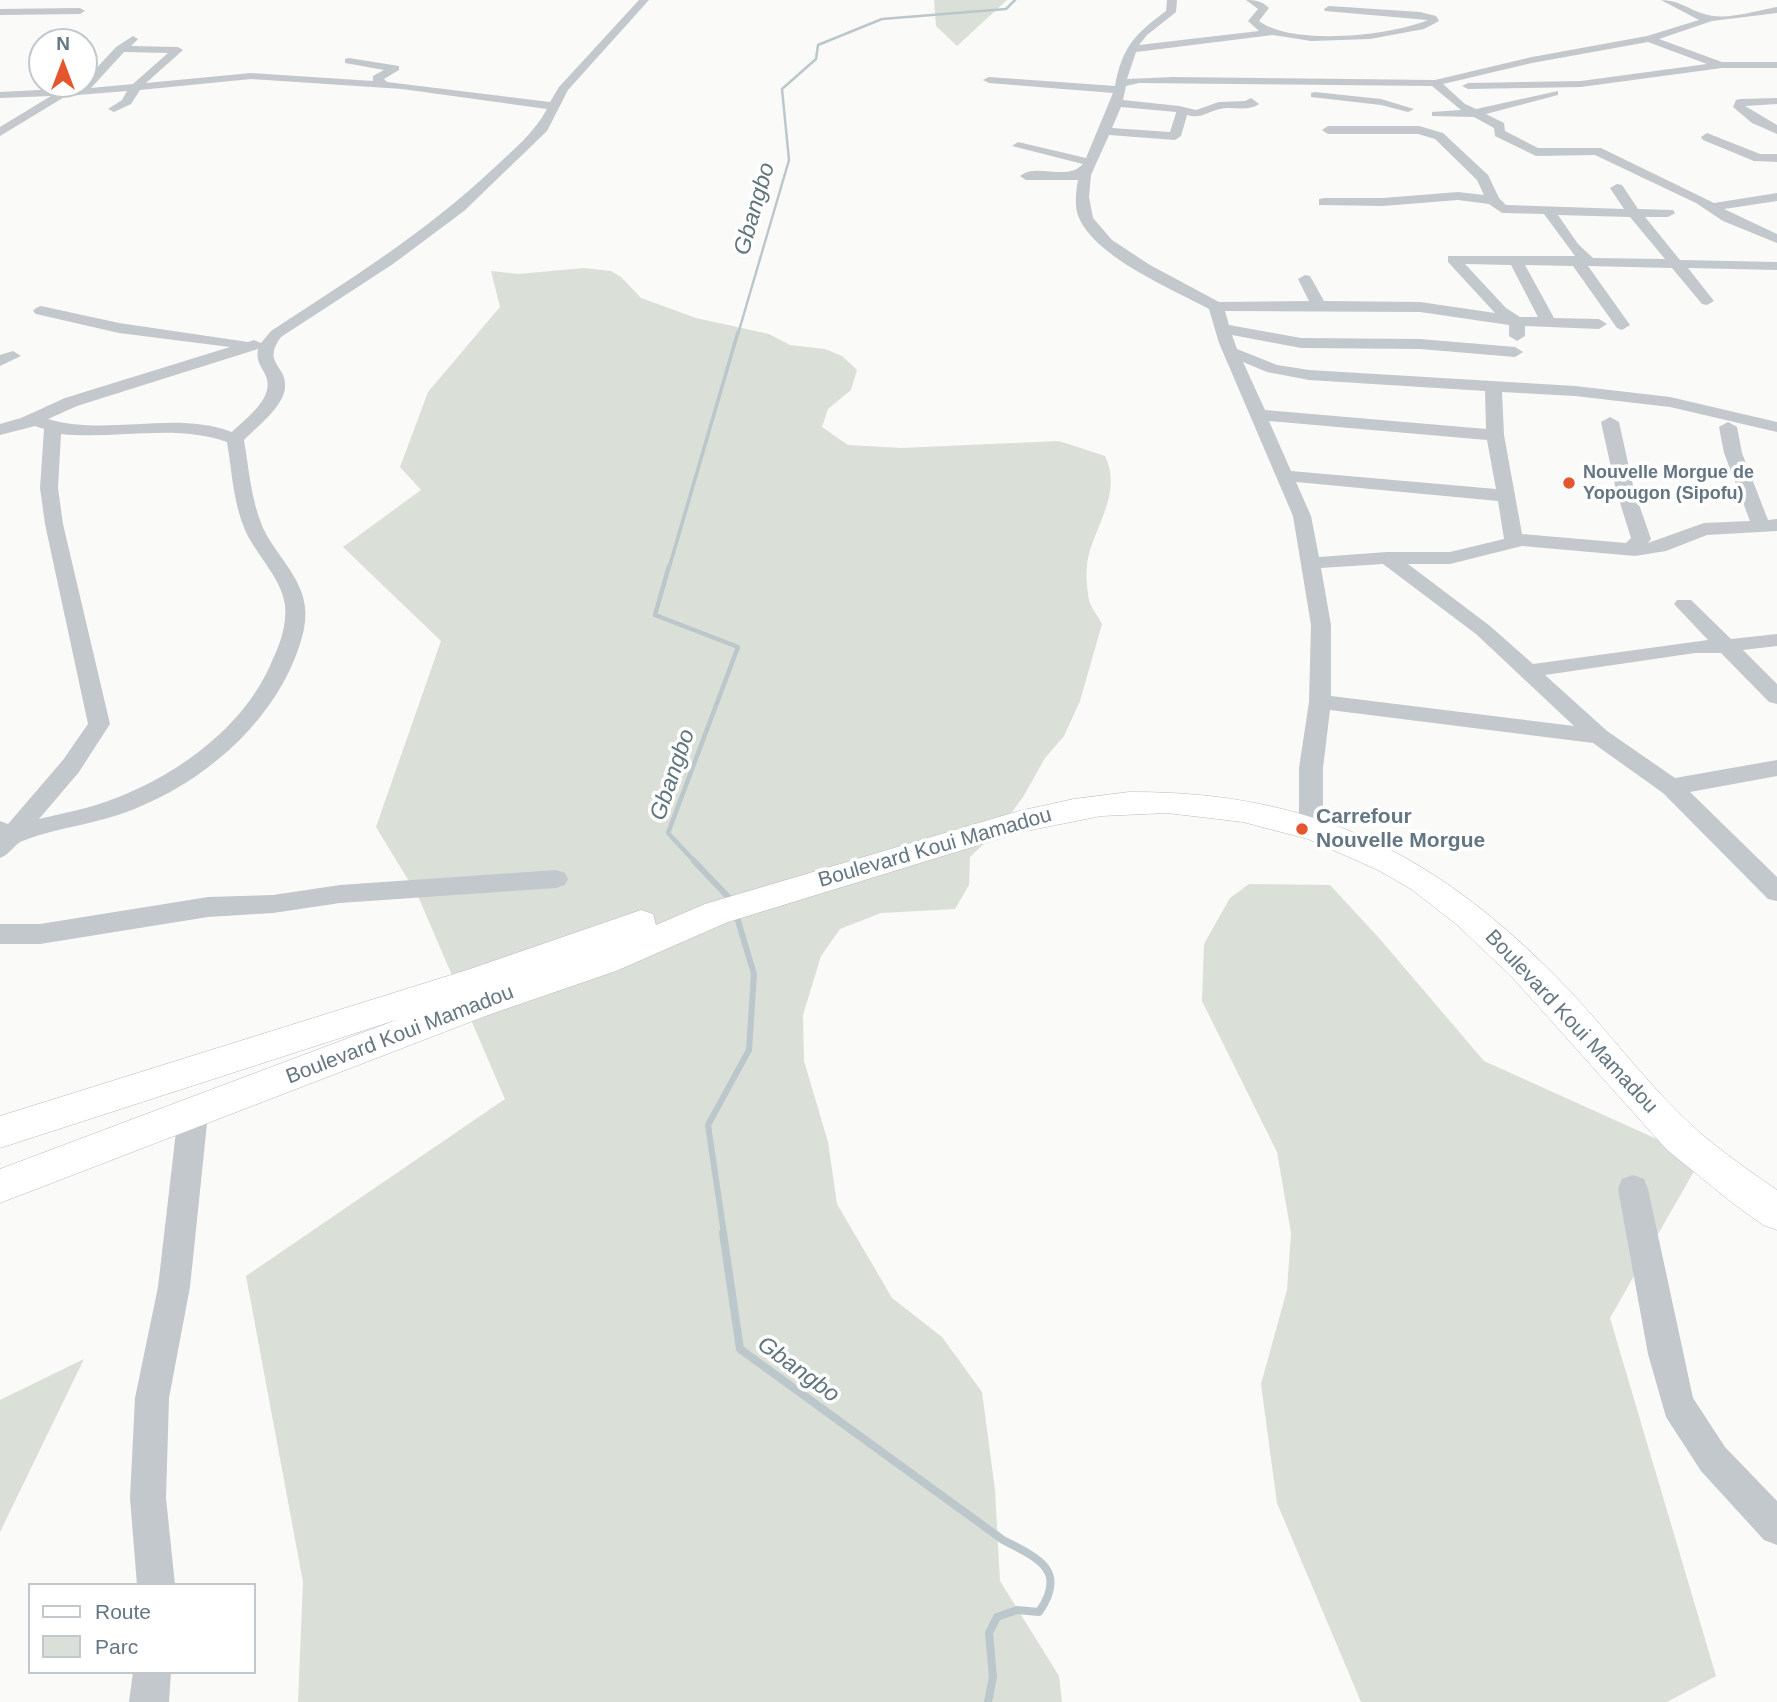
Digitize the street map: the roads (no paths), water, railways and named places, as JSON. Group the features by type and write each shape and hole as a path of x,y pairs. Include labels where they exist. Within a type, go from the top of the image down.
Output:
{"main road":[{"name":"Boulevard Koui Mamadou","path":"0,1132 759,890 929,829 1058,796 1129,787 1195,790 1261,800 1311,813 1400,852 1474,898 1540,957 1667,1096 1720,1146 1777,1186"},
{"name":"Boulevard Koui Mamadou","path":"759,890 1066,810 1130,803 1199,805 1269,818 1328,835 1369,852 1422,881 1487,930 1540,982 1670,1129 1737,1185 1777,1212"},
{"name":"Boulevard Koui Mamadou","path":"1,1185 479,1004 604,962 712,905"}],"street":[{"path":"0,430 27,422 79,400 261,344 388,261 453,213 538,134 548,120 551,104 644,0"},
{"path":"1172,0 1171,12 1143,33 1132,48 1105,131 1086,173 1086,219 1126,256 1216,307 1420,307 1517,321 1599,324"},
{"path":"1251,0 1264,8 1253,23 1269,33"},
{"path":"1370,34 1372,0"},
{"path":"1666,0 1706,18 1729,18 1777,10"},
{"path":"1414,1 1420,15"},
{"path":"0,12 80,11"},
{"path":"1132,48 1269,33 1328,18 1372,12 1420,15 1434,21 1421,27 1370,34 1328,18"},
{"path":"1437,84 1581,50 1649,38 1707,21 1706,18"},
{"path":"98,74 120,49 140,33"},
{"path":"1649,38 1722,65"},
{"path":"114,109 127,102 138,87 178,50 120,49"},
{"path":"1581,50 1632,78"},
{"path":"327,80 323,74 361,55"},
{"path":"349,61 395,68 377,78 383,84"},
{"path":"1269,92 1324,92 1362,81 1581,84 1722,65 1777,65"},
{"path":"1173,80 1180,72 1193,69"},
{"path":"98,91 241,76 383,84 551,104"},
{"path":"989,80 1120,88 1197,114 1219,105 1253,104 1251,101"},
{"path":"1120,88 1139,80 1173,80 1324,92 1408,109"},
{"path":"1437,84 1450,98 1472,114 1500,126 1499,133 1530,151 1597,151 1714,207 1728,218 1775,268"},
{"path":"1436,114 1472,114 1581,84"},
{"path":"1324,92 1332,106 1380,115 1444,138 1483,178 1490,219"},
{"path":"0,95 28,94"},
{"path":"0,132 56,98"},
{"path":"1777,101 1740,102 1738,107 1777,130"},
{"path":"1105,131 1172,137 1181,118 1182,112 1179,109"},
{"path":"1328,130 1419,130"},
{"path":"1706,137 1758,158 1777,158"},
{"path":"1017,146 1086,173"},
{"path":"1026,176 1059,177 1086,173"},
{"path":"1618,188 1634,213 1707,301"},
{"path":"1324,202 1383,202 1458,196 1487,200 1502,209 1668,213"},
{"path":"1714,207 1777,197"},
{"path":"1549,211 1622,325"},
{"path":"1728,218 1777,239"},
{"path":"1515,259 1549,323"},
{"path":"1517,321 1501,311 1453,260 1676,262 1775,268"},
{"path":"1305,279 1320,306"},
{"path":"1216,307 1222,328 1302,516 1311,563 1321,625 1320,702 1311,768 1311,813"},
{"path":"41,311 119,328 261,344"},
{"path":"1515,387 1517,321"},
{"path":"1222,328 1301,343 1420,344 1515,352"},
{"path":"235,439 274,397 277,389 261,344"},
{"path":"1232,352 1273,369 1309,375 1515,387 1670,402 1777,427"},
{"path":"1493,386 1494,435 1514,541"},
{"path":"1259,415 1494,435"},
{"path":"27,422 94,430 190,429 216,432 235,439"},
{"path":"1610,422 1625,490 1641,539 1635,550"},
{"path":"4,837 71,766 99,724 54,524 49,488 53,427"},
{"path":"1311,563 1387,558 1450,558 1514,541 1635,550 1659,548 1704,530 1769,525 1733,453 1728,427"},
{"path":"4,837 134,800 172,780 222,744 266,696 283,665 295,629 294,597 254,530 245,506 235,439"},
{"path":"1286,476 1507,496"},
{"path":"1387,558 1483,630 1599,736 1671,787 1777,892"},
{"path":"1684,604 1777,697"},
{"path":"1529,671 1695,647 1777,640"},
{"path":"1320,702 1599,736"},
{"path":"1671,787 1777,768"},
{"path":"0,934 40,934 208,907 273,904 340,894 556,879"},
{"path":"156,1583 148,1498 152,1398 174,1287 193,1114"},
{"path":"1633,1189 1665,1354 1678,1405 1713,1459 1777,1527"},
{"path":"149,1702 152,1674"}],"waterway":[{"name":"Gbangbo","path":"738,334 789,160 782,89 816,59 818,45 882,19 1006,9 1015,0"},
{"name":"Gbangbo","path":"669,568 738,332"},
{"name":"Gbangbo","path":"669,566 655,615 738,647 668,833 696,863"},
{"name":"Gbangbo","path":"694,861 732,901"},
{"name":"Gbangbo","path":"724,1234 708,1125 749,1050 754,974 736,914"},
{"name":"Gbangbo","path":"723,1233 740,1349 1003,1540 1045,1567 1051,1586 1039,1612 1017,1610 997,1617 989,1633 993,1677 988,1702"}],"place":[{"name":"Nouvelle Morgue de Yopougon (Sipofu)","path":"1569,483"},
{"name":"Carrefour Nouvelle Morgue","path":"1302,829"}]}
